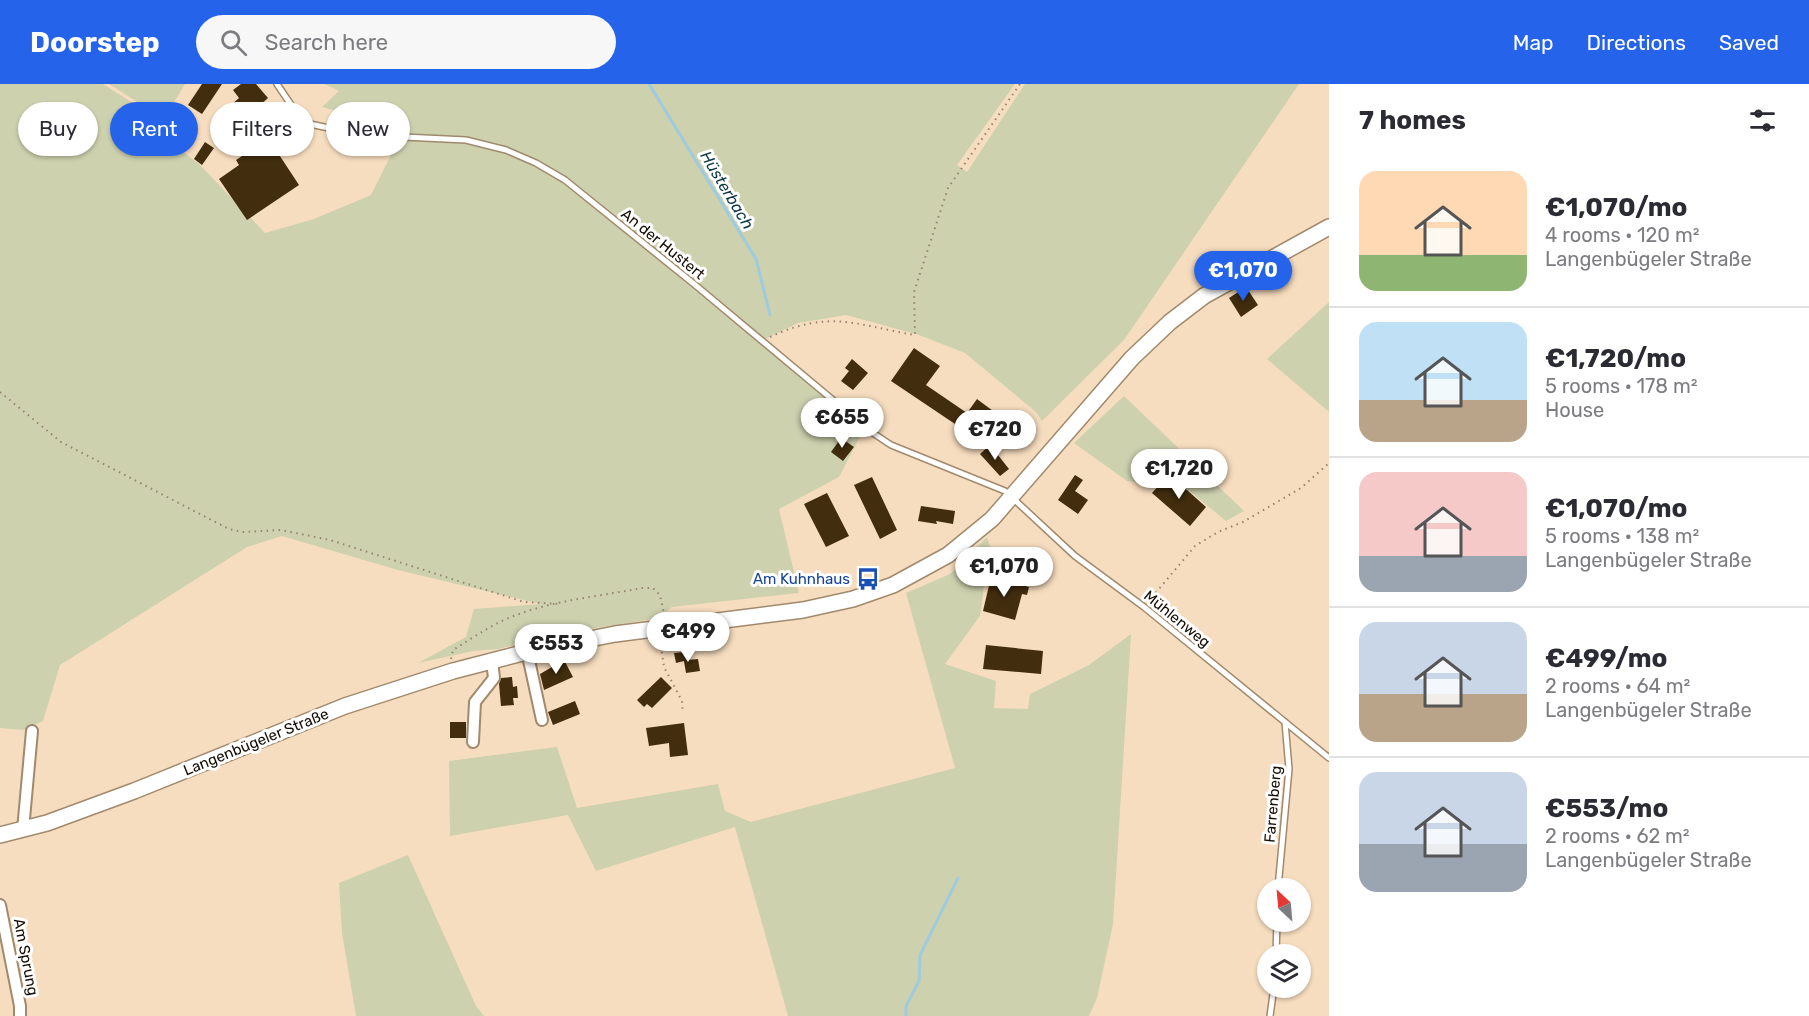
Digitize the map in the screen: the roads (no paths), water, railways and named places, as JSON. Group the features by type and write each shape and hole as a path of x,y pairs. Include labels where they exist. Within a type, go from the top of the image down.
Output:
{"main road":[{"name":"Langenbügeler Straße","path":"0,835 22,830 134,791 345,706 527,651 615,634 803,610 853,599 893,585 948,555 992,519 1132,358 1170,322 1214,291 1329,227"}],"street":[{"path":"527,651 542,720"},
{"path":"473,742 475,702 494,678 492,661"},
{"path":"22,830 32,731"},
{"name":"Am Sprung","path":"0,905 20,1016"}],"lane":[{"name":"An der Hustert","path":"277,84 300,118 310,124 385,140 404,137 466,140 506,150 536,162 565,180 870,431 891,445 999,487 1013,496"},
{"name":"Mühlenweg","path":"1013,496 1074,556 1144,607 1329,758"},
{"name":"Farrenberg","path":"1279,878 1289,769 1285,722"},
{"path":"1270,1016 1272,998"}],"waterway":[{"name":"Hüsterbach","path":"649,84 756,259 770,315"},
{"path":"906,1016 906,1006 919,981 920,955 958,878"}],"place":[{"name":"Am Kuhnhaus","path":"868,579"}]}
